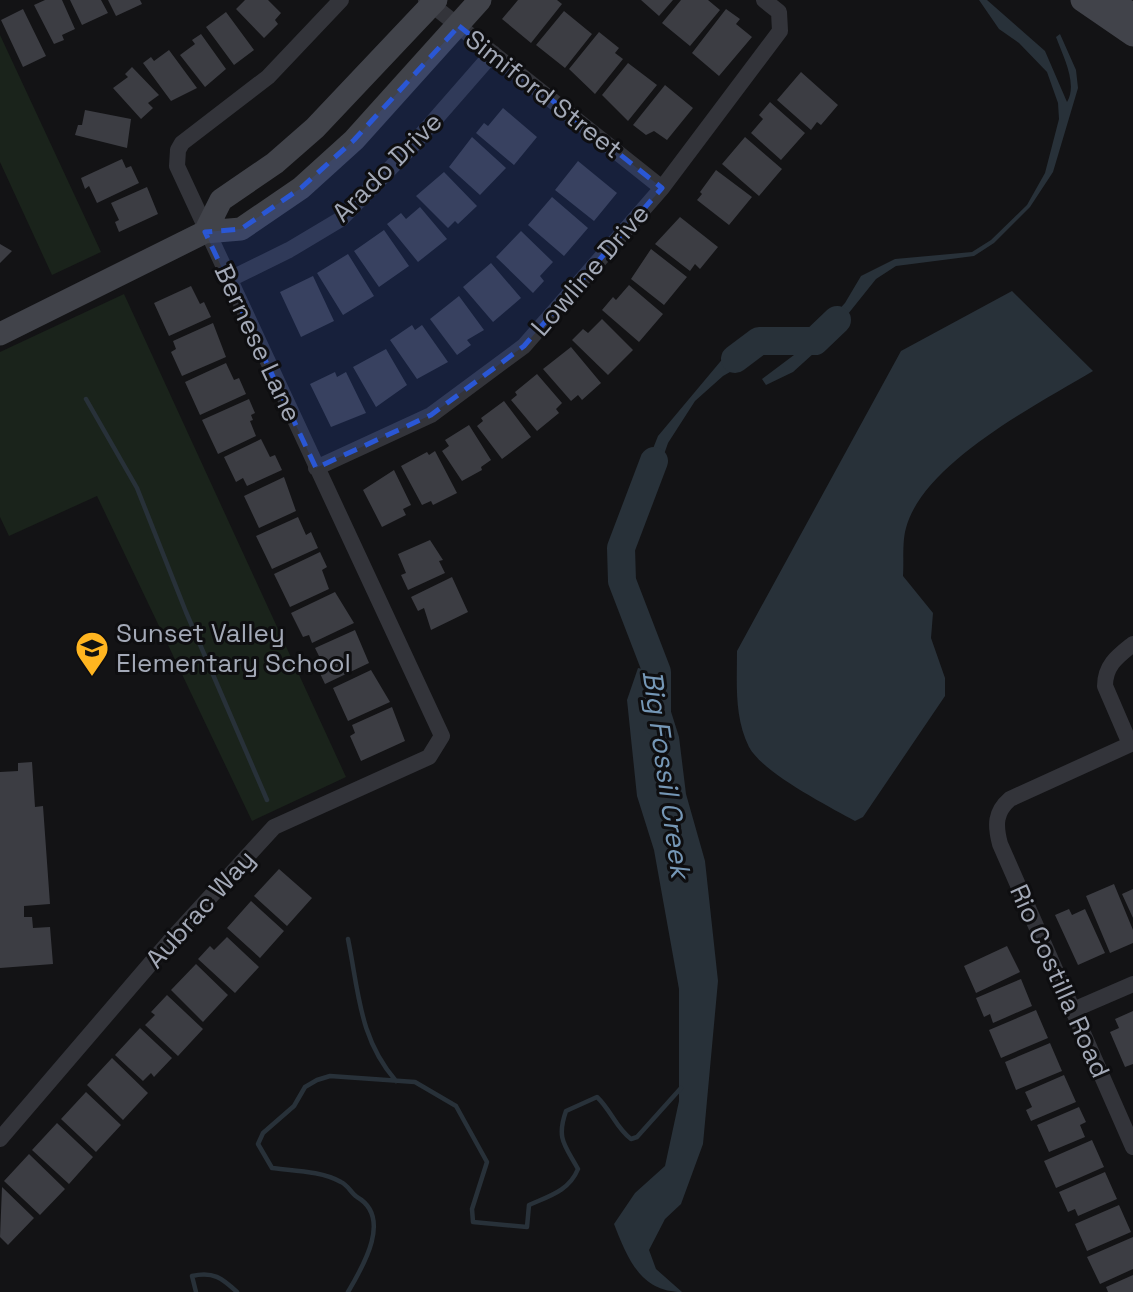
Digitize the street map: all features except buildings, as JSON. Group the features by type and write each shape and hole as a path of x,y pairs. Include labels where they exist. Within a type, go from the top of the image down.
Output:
{"street":[{"name":"Bernese Lane","path":"341,0 268,77 188,138 178,150 177,166 205,232 442,736"},
{"path":"0,334 205,232 241,229 301,188 354,140 480,0"},
{"name":"Lowline Drive","path":"316,468 431,415 524,346 662,188 780,31 779,12 764,0"},
{"path":"1082,0 1133,35"},
{"path":"1111,0 1133,15"},
{"path":"205,232 221,200 275,163 315,128 431,2"},
{"name":"Simiford Street","path":"431,2 662,188"},
{"name":"Arado Drive","path":"228,280 289,250 341,219 410,148 493,53"},
{"path":"1131,744 1105,686 1105,677 1112,661 1133,644"},
{"name":"Aubrac Way","path":"0,1139 169,942 274,827 429,757 442,736"},
{"name":"Rio Costilla Road","path":"1131,744 1020,793 998,812 996,823 1000,844 1133,1147"},
{"path":"1073,1010 1133,984"}],"highlighted area":[{"path":"459,26 662,188 524,346 431,415 316,468 205,232 241,229 301,188 354,140"}],"shaded area":[{"path":"0,35 101,252 52,275 0,162"},
{"path":"124,294 346,777 252,821 97,496 9,536 0,517 0,352"}],"water":[{"path":"979,0 987,0 1045,51 1067,102 1071,87 1056,37 1060,34 1076,70 1078,88 1053,172 1030,207 994,243 974,256 896,266 876,279 824,344 793,372 766,385 762,379 806,346 845,303 861,276 895,259 972,252 991,240 1027,205 1045,173 1059,119 1058,103 1047,72 1019,43 999,29"},
{"path":"1012,291 1093,371 1014,418 958,458 917,504 905,533 903,576 933,613 931,638 945,678 945,696 863,817 855,821 782,778 756,757 749,747 739,712 737,651 901,351"},
{"path":"757,333 772,334 751,360 723,376 695,401 668,443 654,483 642,496 637,489 658,436 725,356"},
{"path":"638,668 647,670 667,699 679,737 686,794 705,861 718,981 703,1144 681,1204 665,1219 649,1250 656,1269 682,1292 655,1286 645,1279 630,1260 614,1224 635,1193 665,1166 679,1101 679,989 654,850 637,796 627,700"}],"waterway":[{"name":"Big Fossil Creek","path":"735,359 759,341 815,341 837,320"},
{"path":"86,399 137,488 186,612 267,800"},
{"name":"Big Fossil Creek","path":"654,461 621,548 622,581 657,672 657,722"},
{"path":"348,939 367,1031 374,1048 396,1081"},
{"path":"348,1292 372,1242 373,1216 367,1206 346,1185 333,1178 272,1168 258,1144 263,1133 294,1106 305,1087 330,1076 415,1082 456,1106 487,1162 472,1209 473,1222 527,1227 529,1205 564,1188 578,1169 563,1142 562,1128 566,1111 597,1097 621,1130 631,1139 637,1137 681,1088"},
{"path":"196,1292 192,1276 206,1274 222,1279 237,1292"}],"place":[{"name":"Sunset Valley Elementary School","path":"92,678"}]}
